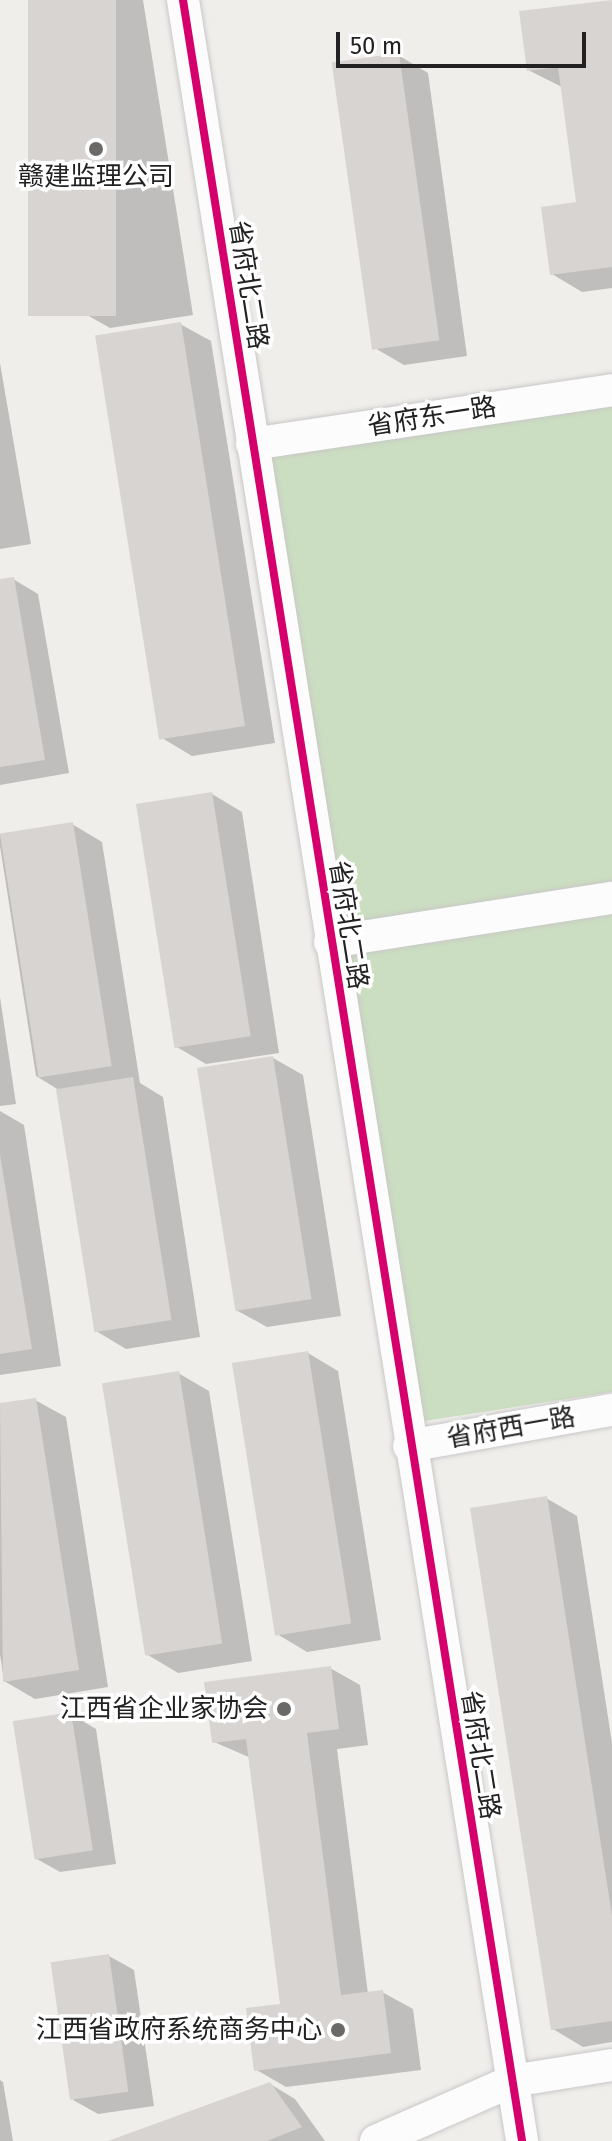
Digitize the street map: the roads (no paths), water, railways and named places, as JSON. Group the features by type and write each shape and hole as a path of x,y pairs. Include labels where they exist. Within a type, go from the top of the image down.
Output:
{"street":[{"name":"省府北二路","path":"183,0 409,1446 522,2141"},
{"name":"省府东一路","path":"252,444 612,390"},
{"path":"330,942 612,898"},
{"name":"省府西一路","path":"409,1446 612,1410"},
{"path":"376,2141 512,2081 612,2065"}],"place":[{"name":"赣建监理公司","path":"96,149"},
{"name":"江西省企业家协会","path":"284,1709"},
{"name":"江西省政府系统商务中心","path":"338,2030"}]}
